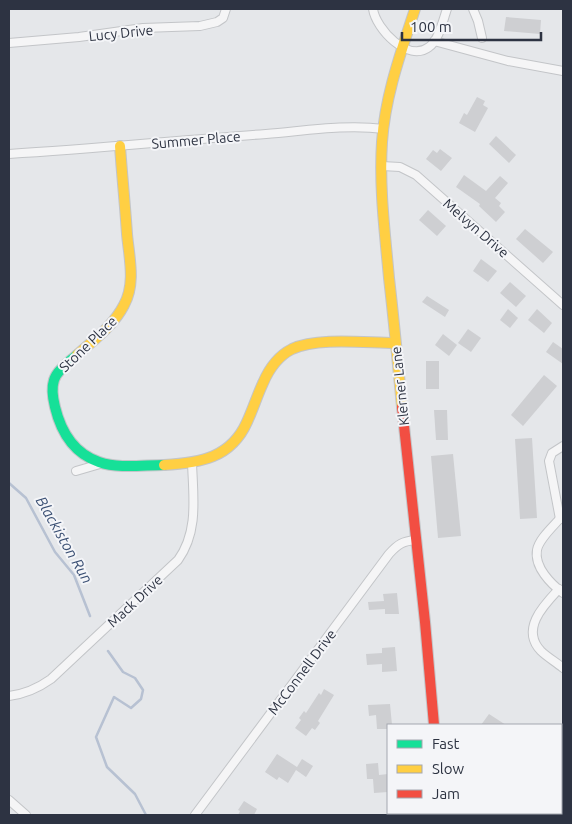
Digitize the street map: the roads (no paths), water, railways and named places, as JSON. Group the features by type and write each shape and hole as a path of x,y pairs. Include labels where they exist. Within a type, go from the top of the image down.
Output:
{"street":[{"name":"Lucy Drive","path":"9,43 79,37 143,28 200,26 217,22 222,18 226,9"},
{"path":"373,9 383,32 403,48 416,51 431,46 447,9"},
{"name":"Klerner Lane","path":"415,9 385,116 382,166 395,343 434,724"},
{"path":"473,9 482,38"},
{"path":"434,41 508,61 563,71"},
{"name":"Summer Place","path":"9,154 294,131 368,127 384,129"},
{"name":"Stone Place","path":"120,146 129,251 130,274 128,296 118,315 62,368 54,381 55,406 60,426 64,435 86,458 100,464 125,467 192,462 217,456 240,437 250,418 267,374 281,356 290,350 309,344 395,343"},
{"name":"Melvyn Drive","path":"382,166 400,167 416,175 563,305"},
{"path":"563,446 552,453 549,462 562,517 541,541 537,550 539,566 561,591 539,611 534,621 533,631 536,642 541,650 563,668"},
{"name":"Mack Drive","path":"9,696 32,690 51,679 178,560 188,544 193,526 192,462"},
{"name":"Stone Place","path":"76,471 100,464"},
{"name":"McConnell Drive","path":"196,815 395,547 403,541 416,540"},
{"path":"9,800 26,815"}],"waterway":[{"name":"Blackiston Run","path":"9,483 26,498 55,552 74,575 90,616"},
{"name":"Blackiston Run","path":"108,651 123,672 135,678 143,690 141,699 131,708 114,697 96,737 107,767 135,794 146,815"}]}
